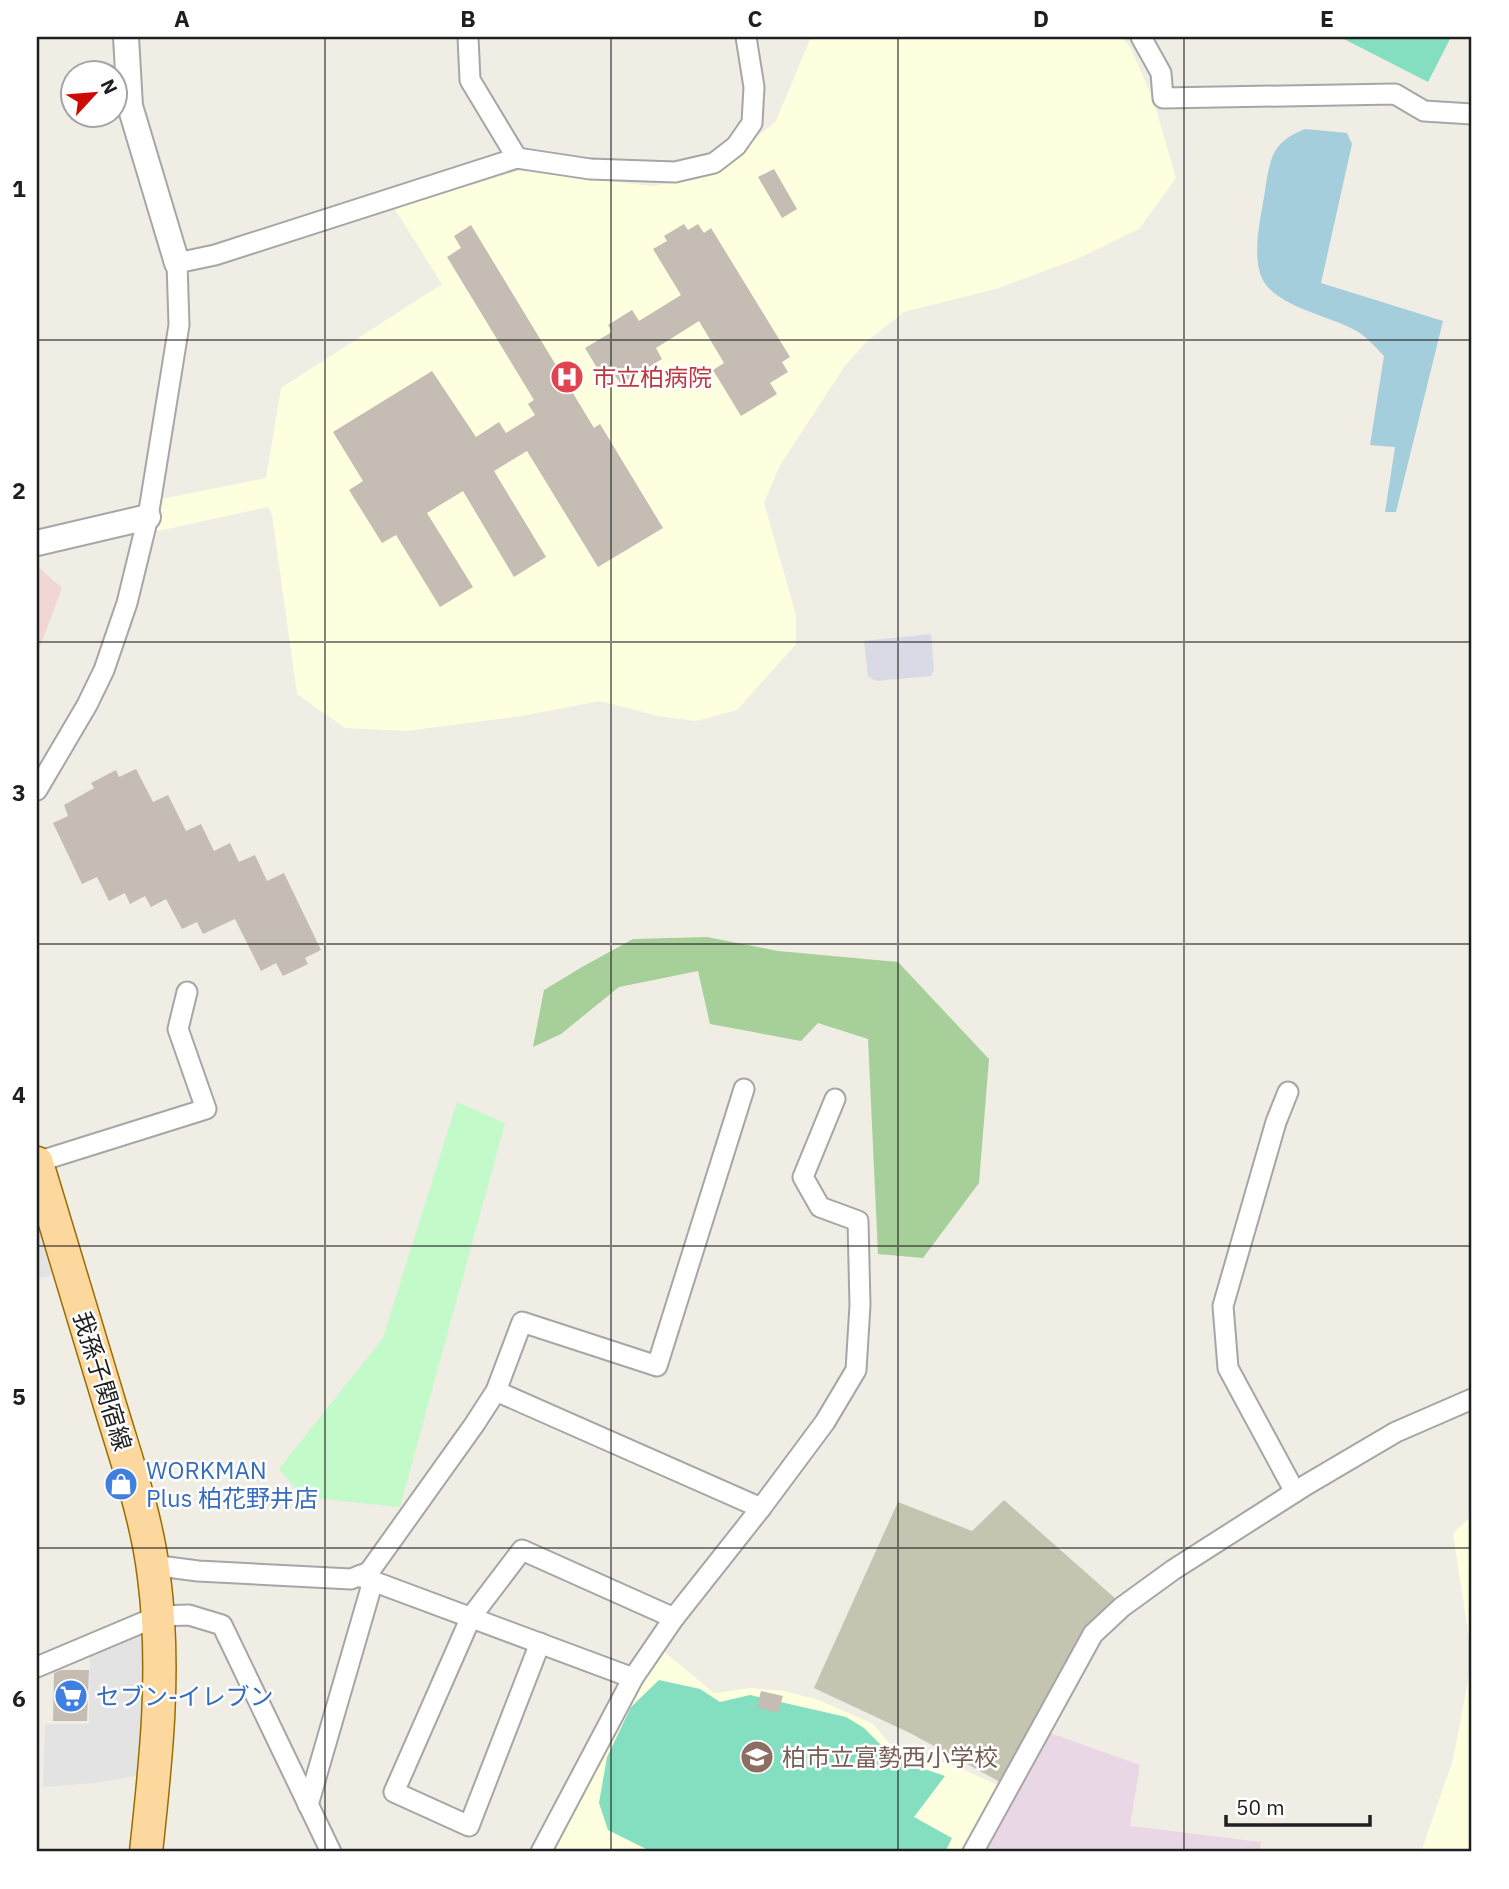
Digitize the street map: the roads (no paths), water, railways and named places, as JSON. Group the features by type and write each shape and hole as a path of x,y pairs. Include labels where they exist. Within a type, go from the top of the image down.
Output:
{"main road":[{"name":"我孫子関宿線","path":"37,1163 132,1477 152,1565 158,1616 159,1722 146,1852"}],"street":[{"path":"37,790 87,705 104,670 127,603 148,517 179,325 177,263 130,106 126,37"},
{"path":"468,37 470,80 517,158"},
{"path":"177,263 215,255 517,158 590,169 675,172 714,163 736,146 752,123 754,87 746,37"},
{"path":"1141,37 1161,73 1163,98 1395,94 1424,111 1472,114"},
{"path":"37,543 148,517"},
{"path":"37,1163 206,1109 178,1029 187,992"},
{"path":"308,1805 366,1578 496,1391 522,1322 657,1366 744,1089"},
{"path":"1288,1092 1276,1122 1223,1306 1228,1368 1295,1492"},
{"path":"541,1852 633,1678 674,1618 825,1422 856,1370 860,1305 858,1221 820,1207 803,1177 835,1099"},
{"path":"496,1391 761,1508"},
{"path":"973,1852 1093,1634 1122,1607 1173,1570 1295,1492 1396,1432 1472,1398"},
{"path":"540,1643 469,1826 394,1792 471,1617 522,1550 674,1618"},
{"path":"152,1565 198,1571 366,1578 633,1678"},
{"path":"37,1667 158,1616 189,1615 222,1625 331,1852"}],"water":[{"path":"1305,129 1347,133 1352,144 1321,283 1443,321 1396,512 1385,512 1395,447 1370,445 1384,356 1364,336 1350,328 1306,311 1279,296 1268,287 1258,266 1258,234 1271,160 1279,146"}],"place":[{"name":"市立柏病院","path":"567,377"},
{"name":"WORKMAN Plus 柏花野井店","path":"121,1484"},
{"name":"セブン-イレブン","path":"71,1696"},
{"name":"柏市立富勢西小学校","path":"757,1757"}]}
